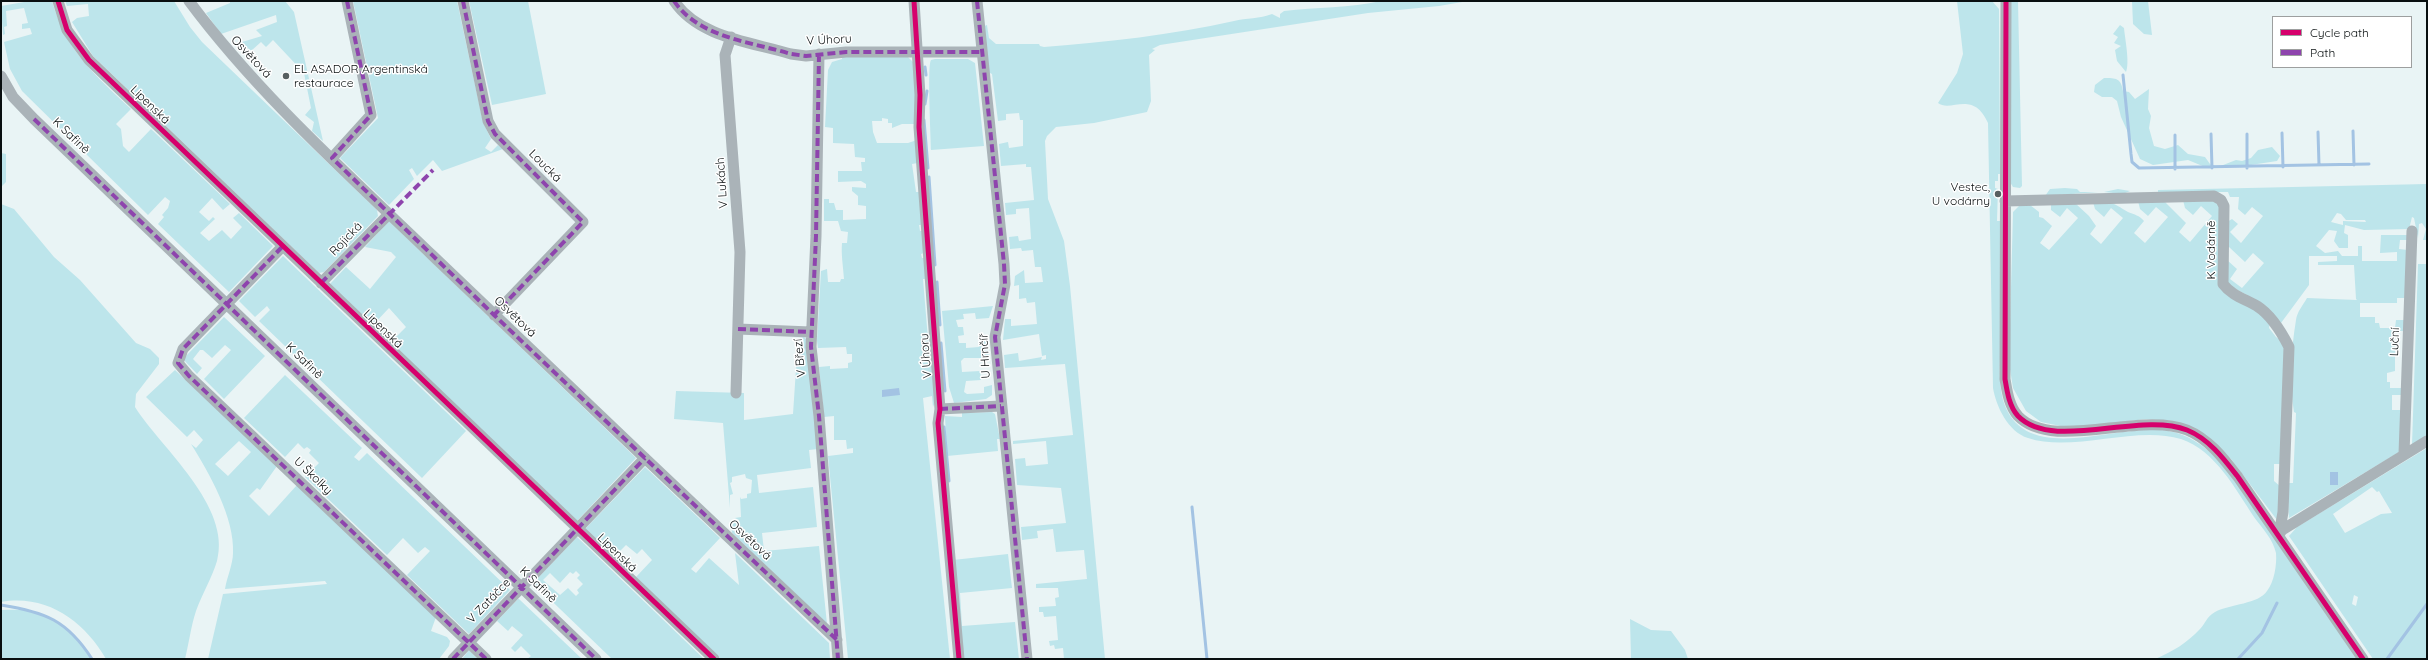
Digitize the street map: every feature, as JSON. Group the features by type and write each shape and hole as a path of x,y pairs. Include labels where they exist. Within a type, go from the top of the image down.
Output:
{"street":[{"name":"Lipenská","path":"58,1 67,30 88,60 714,659"},
{"name":"Osvětová","path":"189,1 208,27 245,70 332,158 494,315 836,640"},
{"path":"332,158 371,116 347,1"},
{"name":"Loucká","path":"463,1 488,121 495,134 583,222 494,315"},
{"name":"V Úhoru","path":"674,1 690,18 705,28 791,54 806,56 819,54 918,52 920,95 918,127 940,409 938,423 959,659"},
{"path":"914,1 918,52 981,52"},
{"name":"U Hrnčíř","path":"977,1 981,52 1004,264 1005,284 995,337 1027,659"},
{"path":"2006,1 2005,379 2010,402 2018,416 2045,430 2064,432 2150,424 2167,424 2188,430 2216,450 2279,535 2363,659"},
{"name":"V Lukách","path":"731,37 725,55 740,252 736,393"},
{"name":"V Březí","path":"819,54 816,236 810,332 838,659"},
{"name":"K Safině","path":"1,76 13,97 34,118 596,659"},
{"name":"K Vodárně","path":"2005,201 2214,196 2221,200 2224,206 2223,284 2235,296 2257,306 2265,312 2284,336 2289,347 2283,512 2279,535"},
{"name":"Rojická","path":"321,283 389,214"},
{"name":"Luční","path":"2404,454 2412,231"},
{"path":"228,306 282,246"},
{"name":"U Školky","path":"228,306 183,350 178,362 189,376 486,659"},
{"path":"738,329 810,332"},
{"path":"940,409 1002,406"},
{"path":"2279,535 2282,530 2427,441"},
{"name":"V Zatáčce","path":"452,659 576,528 645,458"}],"shaded area":[{"path":"30,1 52,1 65,34 83,61 105,85 131,109 116,124 121,129 123,146 129,152 151,129 230,204 223,210 212,198 199,212 209,221 213,217 215,219 200,233 209,241 222,230 231,239 242,227 233,218 239,213 273,246 229,292 158,224 164,217 162,215 168,208 170,201 165,197 148,215 22,91 10,69 4,42 32,34 30,28 22,29 22,24 28,23 24,8 6,11 7,26 4,27 5,34 3,35 1,6"},
{"path":"65,1 174,1 190,27 202,42 377,210 378,216 324,272 319,273 93,56 72,22 77,18 89,16 88,4 67,6"},
{"path":"230,1 285,1 294,12 323,141 312,131 314,122 305,115 311,108 304,73 273,40 266,47 261,42 251,51 242,42 262,36 256,30 277,22 276,15 221,34 206,13 230,3"},
{"path":"353,1 457,1 483,122 491,139 485,148 491,152 498,145 503,149 442,171 433,160 417,176 412,168 409,170 414,179 389,205 340,158 378,118"},
{"path":"469,1 528,1 546,94 492,105"},
{"path":"1381,1 1468,1 1439,6 1368,13 1160,45 1152,49 1155,50 1149,55 1151,101 1147,112 1094,123 1056,127 1047,136 1045,141 1048,199 1064,241 1070,286 1105,659 1064,659 1063,648 1055,649 1054,645 1050,646 1049,641 1058,640 1056,616 1044,617 1043,612 1039,612 1039,607 1056,606 1055,598 1059,597 1058,588 1036,588 1036,584 1087,579 1084,550 1056,552 1053,529 1037,531 1038,538 1022,540 1021,527 1066,523 1061,488 1017,485 1015,459 1025,458 1026,466 1048,464 1046,441 1013,444 1013,441 1073,435 1065,364 1005,368 1004,355 1018,353 1019,361 1042,357 1041,360 1046,359 1046,355 1042,356 1039,334 1003,340 1005,319 1011,319 1011,326 1037,324 1035,302 1027,303 1026,298 1019,299 1019,285 1014,286 1015,276 1024,270 1025,283 1043,282 1041,267 1035,267 1033,250 1022,251 1021,248 1010,249 1009,237 1018,236 1019,241 1031,239 1029,208 1016,209 1016,214 1006,215 1005,203 1034,200 1031,167 1026,167 1026,164 1001,166 999,144 1008,142 1009,148 1023,146 1023,120 1020,120 1019,113 1006,114 1006,120 998,121 992,74 988,72 984,26 987,25 989,38 996,44 1039,44 1040,46 1044,47 1139,37 1263,17 1272,14 1280,18 1280,14 1284,11 1357,5"},
{"path":"1957,1 1992,1 1999,9 2000,174 1998,174 1998,181 1995,181 1995,188 1998,189 1997,221 2001,221 2000,378 2003,400 2014,420 2029,432 2049,438 2072,438 2141,430 2161,430 2180,434 2197,442 2212,453 2225,467 2358,659 2155,659 2185,643 2215,612 2258,599 2267,591 2272,583 2276,563 2275,548 2270,538 2224,472 2214,461 2193,444 2181,439 2144,435 2064,443 2046,442 2021,435 2004,418 1997,403 1993,388 1988,123 1976,107 1969,104 1949,106 1938,103 1957,73 1963,54"},
{"path":"2010,1 2018,1 2022,186 2020,188 2013,187 2010,182"},
{"path":"2132,1 2148,1 2152,35 2144,34 2133,24"},
{"path":"2120,25 2124,28 2128,63 2126,72 2117,61 2115,50 2121,46 2114,43 2118,37 2113,34"},
{"path":"842,57 908,57 915,64 915,124 902,124 892,128 892,123 888,123 888,119 882,118 882,121 872,121 873,132 877,143 908,143 917,140 918,163 912,164 916,192 920,192 923,225 919,225 920,231 924,231 924,253 921,254 922,258 925,258 925,279 923,279 930,363 935,363 936,399 933,407 932,396 923,398 950,659 848,659 828,456 853,453 853,448 847,449 846,440 834,440 834,416 824,417 819,367 830,366 830,369 848,368 848,363 852,362 852,354 847,354 846,347 818,348 817,341 821,271 827,269 828,282 840,282 841,279 844,279 842,243 847,243 848,232 841,231 838,221 824,221 824,199 829,199 829,203 834,203 836,210 843,210 843,220 866,219 866,206 858,205 858,196 852,191 852,187 866,188 866,184 861,181 838,182 838,171 862,171 861,162 865,162 865,158 855,157 854,144 833,143 833,128 825,127 828,70 832,62 842,59"},
{"path":"968,59 975,63 984,146 931,150 929,75 931,60"},
{"path":"2104,78 2112,78 2119,81 2123,91 2129,92 2135,99 2149,89 2148,109 2151,116 2149,128 2154,146 2165,149 2178,145 2188,154 2205,157 2210,164 2218,167 2205,167 2188,160 2153,165 2140,159 2121,117 2117,101 2112,97 2102,97 2094,92 2095,85"},
{"path":"2272,147 2280,156 2277,161 2244,166 2218,167 2236,160 2242,161 2251,158 2258,150"},
{"path":"1,153 6,154 6,182 1,187"},
{"path":"2427,184 2427,240 2423,240 2426,229 2422,223 2419,224 2418,238 2414,218 2412,217 2409,229 2364,230 2345,225 2344,233 2348,235 2348,248 2339,248 2334,241 2337,231 2329,230 2316,246 2325,253 2338,251 2342,256 2358,256 2358,246 2362,246 2362,261 2397,261 2397,252 2380,253 2381,235 2408,235 2408,240 2400,240 2399,249 2408,250 2406,298 2397,298 2397,303 2360,303 2360,317 2375,317 2375,323 2379,323 2380,328 2395,328 2396,320 2405,320 2405,331 2395,331 2395,371 2387,373 2387,382 2390,382 2390,388 2403,388 2401,395 2392,395 2392,410 2402,410 2401,451 2289,518 2287,483 2293,483 2296,413 2294,412 2292,401 2291,366 2297,317 2307,298 2357,300 2354,265 2318,265 2318,262 2337,261 2337,256 2309,256 2309,285 2281,323 2261,303 2227,284 2227,260 2237,269 2230,279 2242,288 2264,263 2253,253 2245,262 2229,247 2227,222 2232,219 2238,224 2230,232 2241,243 2263,216 2252,207 2245,215 2238,209 2239,197 2230,197 2228,192 2158,192 2158,190","holes":["2337,213 2341,214 2346,220 2365,220 2366,222 2343,221 2343,225 2331,222"]},
{"path":"2050,189 2077,189 2080,192 2098,192 2045,196"},
{"path":"2118,189 2130,191 2123,194 2104,192"},
{"path":"2183,200 2216,201 2220,208 2219,277 2270,323 2269,328 2276,337 2285,343 2281,464 2274,464 2274,481 2281,487 2277,520 2231,459 2182,424 2172,421 2146,419 2070,428 2041,422 2026,411 2013,388 2009,363 2013,212 2019,206 2030,205 2039,212 2039,217 2043,218 2052,226 2040,243 2049,250 2078,218 2067,208 2060,217 2051,210 2051,204 2075,203 2089,216 2096,226 2090,234 2101,244 2123,218 2111,208 2104,217 2095,209 2093,202 2115,204 2128,212 2139,216 2144,221 2134,233 2145,243 2168,217 2156,207 2148,216 2140,209 2138,201 2164,201 2186,223 2179,232 2190,242 2212,216 2201,206 2193,215 2185,208"},
{"path":"1,204 14,209 54,257 80,280 136,343 150,349 159,358 159,364 136,394 135,407 205,499 214,520 219,540 217,561 196,611 185,659 106,659 87,633 62,613 49,606 34,602 1,602"},
{"path":"389,221 636,458 577,521 380,332 385,327 396,337 406,327 389,308 373,325 330,284 346,267 370,289 396,257 391,252 365,247"},
{"path":"283,256 466,431 422,478 259,321 270,310 267,306 255,317 239,301"},
{"path":"2418,264 2427,264 2427,436 2412,445"},
{"path":"993,306 989,318 976,319 975,313 963,314 964,319 956,320 958,327 963,327 964,335 958,336 959,343 966,343 966,348 979,347 979,341 987,340 989,358 964,358 961,361 962,372 980,371 981,380 966,381 964,392 967,394 984,393 984,387 992,385 992,395 986,399 954,403 949,387 942,311"},
{"path":"224,317 265,356 224,399 204,379 231,350 225,345 212,358 203,350 200,350 193,359 202,368 197,374 183,359"},
{"path":"804,337 807,340 818,449 809,450 811,468 757,475 759,493 813,487 817,527 762,533 764,551 819,546 827,624 732,533 731,522 739,524 739,520 735,518 741,517 740,497 741,499 747,498 747,494 751,493 752,480 746,478 745,474 732,477 732,482 730,483 733,494 730,495 730,508 723,423 674,419 676,391 744,393 744,420 793,414 798,339"},
{"path":"175,370 277,466 260,490 257,488 249,496 269,516 297,485 436,617 431,631 447,637 450,641 449,646 439,659 208,659 223,594 327,584 325,581 225,589 233,557 233,539 220,496 191,444 196,448 203,440 194,430 187,437 146,397","holes":["239,441 251,452 228,476 215,464"]},
{"path":"285,375 362,448 354,457 359,461 367,453 510,590 469,634 407,575 430,551 425,547 418,553 403,538 387,555 305,477 319,463 309,453 311,450 307,447 304,449 298,443 285,457 244,418"},
{"path":"899,388 900,395 882,397 882,390"},
{"path":"992,412 995,414 1000,439 997,439 998,451 947,456 945,416 962,417 962,413"},
{"path":"2427,448 2427,659 2373,659 2289,536 2297,527","holes":["2372,487 2377,492 2379,491 2392,513 2381,514 2345,533 2333,514","2354,595 2358,597 2356,606 2352,604"]},
{"path":"645,467 720,538 691,569 696,573 709,558 739,585 735,553 829,643 830,659 721,659 636,577 652,560 642,549 637,554 626,545 614,557 585,529"},
{"path":"2330,472 2338,472 2338,485 2330,485"},
{"path":"577,537 704,659 612,659 533,583","holes":["576,571 580,575 577,578 583,584 577,590 579,593 576,596 568,588 560,595 543,580 550,573 560,583 570,572 573,574"]},
{"path":"1008,554 1012,588 960,593 962,626 1015,622 1019,659 962,659 953,560"},
{"path":"518,599 582,659 527,659 531,656 521,646 515,652 511,648 523,635 512,626 508,631 497,621"},
{"path":"1,610 32,611 53,619 61,624 82,644 93,659 1,659"},
{"path":"1630,619 1651,630 1671,631 1685,650 1688,659 1631,659"},
{"path":"469,650 478,659 462,659"}],"waterway":[{"path":"925,67 926,75"},
{"path":"2123,75 2132,162 2139,168 2369,164"},
{"path":"925,104 927,91"},
{"path":"924,120 928,168"},
{"path":"2353,131 2354,165"},
{"path":"2318,132 2319,165"},
{"path":"2282,133 2283,167"},
{"path":"2211,134 2212,168"},
{"path":"2247,134 2247,168"},
{"path":"2175,135 2175,169"},
{"path":"929,177 935,265"},
{"path":"937,282 940,325"},
{"path":"941,343 945,391"},
{"path":"944,427 949,481"},
{"path":"1192,507 1207,659"},
{"path":"2238,659 2262,633 2277,603"},
{"path":"2387,659 2427,604"},
{"path":"1,605 30,611 54,620 73,635 92,659"}],"marked path":[{"path":"347,1 371,115 332,158 494,315 837,640"},
{"path":"463,1 488,121 495,134 583,222 494,315"},
{"path":"674,1 697,23 712,31 743,42 791,54 806,56 846,52 981,52"},
{"path":"977,1 1004,264 1005,284 995,337 1027,659"},
{"path":"819,54 816,236 811,347 819,416 838,659"},
{"path":"34,119 596,659"},
{"path":"321,283 433,170"},
{"path":"282,247 183,349 178,363 189,376 486,659"},
{"path":"738,329 810,332"},
{"path":"940,409 1001,406"},
{"path":"453,659 645,458"}],"cycle path":[{"path":"58,1 67,30 89,60 714,659"},
{"path":"914,1 920,95 919,127 940,409 938,423 959,659"},
{"path":"2006,1 2005,379 2012,408 2018,416 2033,426 2052,431 2167,425 2187,430 2209,444 2216,450 2238,477 2363,659"}],"place":[{"name":"EL ASADOR Argentinská restaurace","path":"286,76"},
{"name":"Vestec, U vodárny","path":"1998,194"}]}
